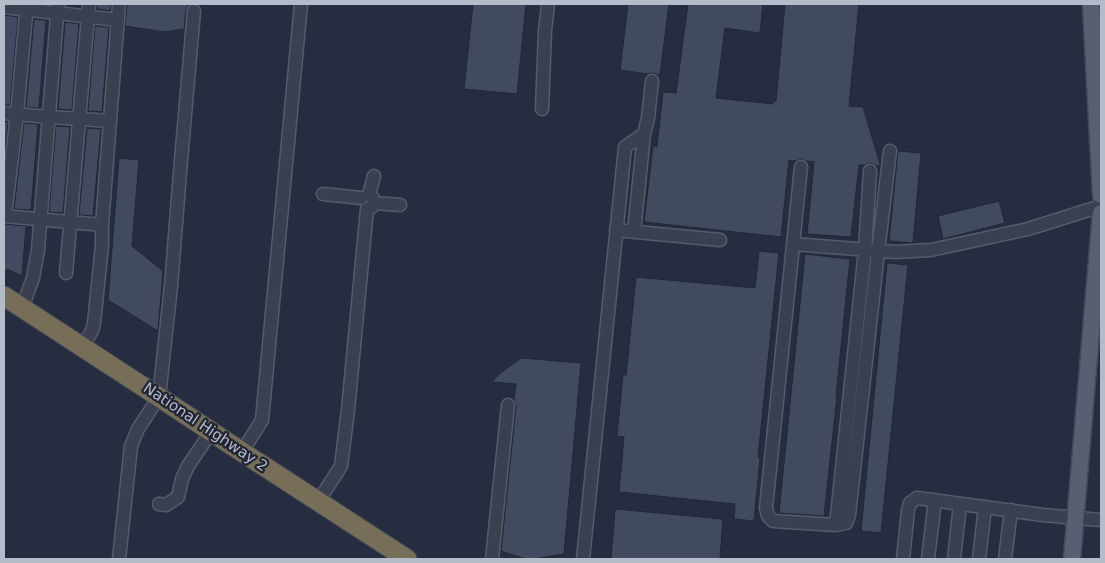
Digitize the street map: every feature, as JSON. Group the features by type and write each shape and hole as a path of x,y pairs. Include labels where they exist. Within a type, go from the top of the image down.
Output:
{"highway":[{"name":"National Highway 2","path":"4,296 408,559"}],"main road":[{"path":"1091,4 1099,103 1101,194"},
{"path":"1072,559 1101,212"}],"street":[{"path":"82,348 92,331 94,323 102,245 120,4"},
{"path":"242,452 262,420 302,4"},
{"path":"542,109 548,4"},
{"path":"4,6 89,10 118,20"},
{"path":"26,6 17,114 4,216 102,225"},
{"path":"22,308 33,278 38,250 58,8"},
{"path":"66,273 89,10"},
{"path":"119,559 131,446 138,429 159,397 171,286 194,11"},
{"path":"634,232 644,134 648,118 652,81"},
{"path":"4,113 49,118 110,121"},
{"path":"583,559 625,147 644,134"},
{"path":"802,167 766,508 768,516 774,521 836,525 846,523 850,515 872,251 890,151"},
{"path":"870,171 872,251"},
{"path":"318,502 341,466 368,201 374,176"},
{"path":"323,194 400,205"},
{"path":"793,244 895,252 931,250 1028,229 1101,206"},
{"path":"616,230 720,240"},
{"path":"492,559 508,405"},
{"path":"159,504 166,505 178,497 182,479 188,466 211,432"},
{"path":"903,559 908,510 910,503 917,498 1101,520"},
{"path":"928,559 935,500"},
{"path":"954,559 960,504"},
{"path":"979,559 985,507"},
{"path":"1005,559 1011,510"}],"building":[{"path":"97,4 111,4 110,11 97,9"},
{"path":"127,4 189,4 186,10 184,29 165,32 125,26"},
{"path":"473,4 526,4 517,94 464,89"},
{"path":"628,4 669,4 660,75 620,70"},
{"path":"688,4 763,4 760,33 725,28 716,98 773,104 773,101 776,101 785,4 859,4 849,106 863,107 880,166 871,163 859,165 851,237 807,234 814,162 801,159 796,161 789,160 781,237 644,222 653,146 657,147 663,92 676,93"},
{"path":"4,15 18,17 10,105 4,105"},
{"path":"34,19 46,20 39,108 26,107"},
{"path":"65,22 79,24 72,110 58,109"},
{"path":"95,26 109,27 102,112 88,111"},
{"path":"4,121 8,122 4,157"},
{"path":"24,123 38,124 31,210 14,209"},
{"path":"56,126 70,127 63,213 49,212"},
{"path":"87,128 101,129 93,216 79,215"},
{"path":"898,151 921,153 913,243 889,241"},
{"path":"119,158 139,160 132,246 163,271 158,331 108,300"},
{"path":"999,201 1005,223 943,239 938,216"},
{"path":"4,224 26,226 22,276 9,270 4,270"},
{"path":"759,251 779,253 758,457 760,458 754,521 734,519 735,504 619,492 624,437 617,436 623,375 626,375 636,277 755,288"},
{"path":"805,254 850,259 824,516 779,513"},
{"path":"887,263 908,265 881,533 861,531"},
{"path":"521,358 581,363 564,554 534,559 526,559 501,551 516,406 514,400 516,384 492,382 499,374"},
{"path":"615,509 723,519 720,559 611,559"}]}
